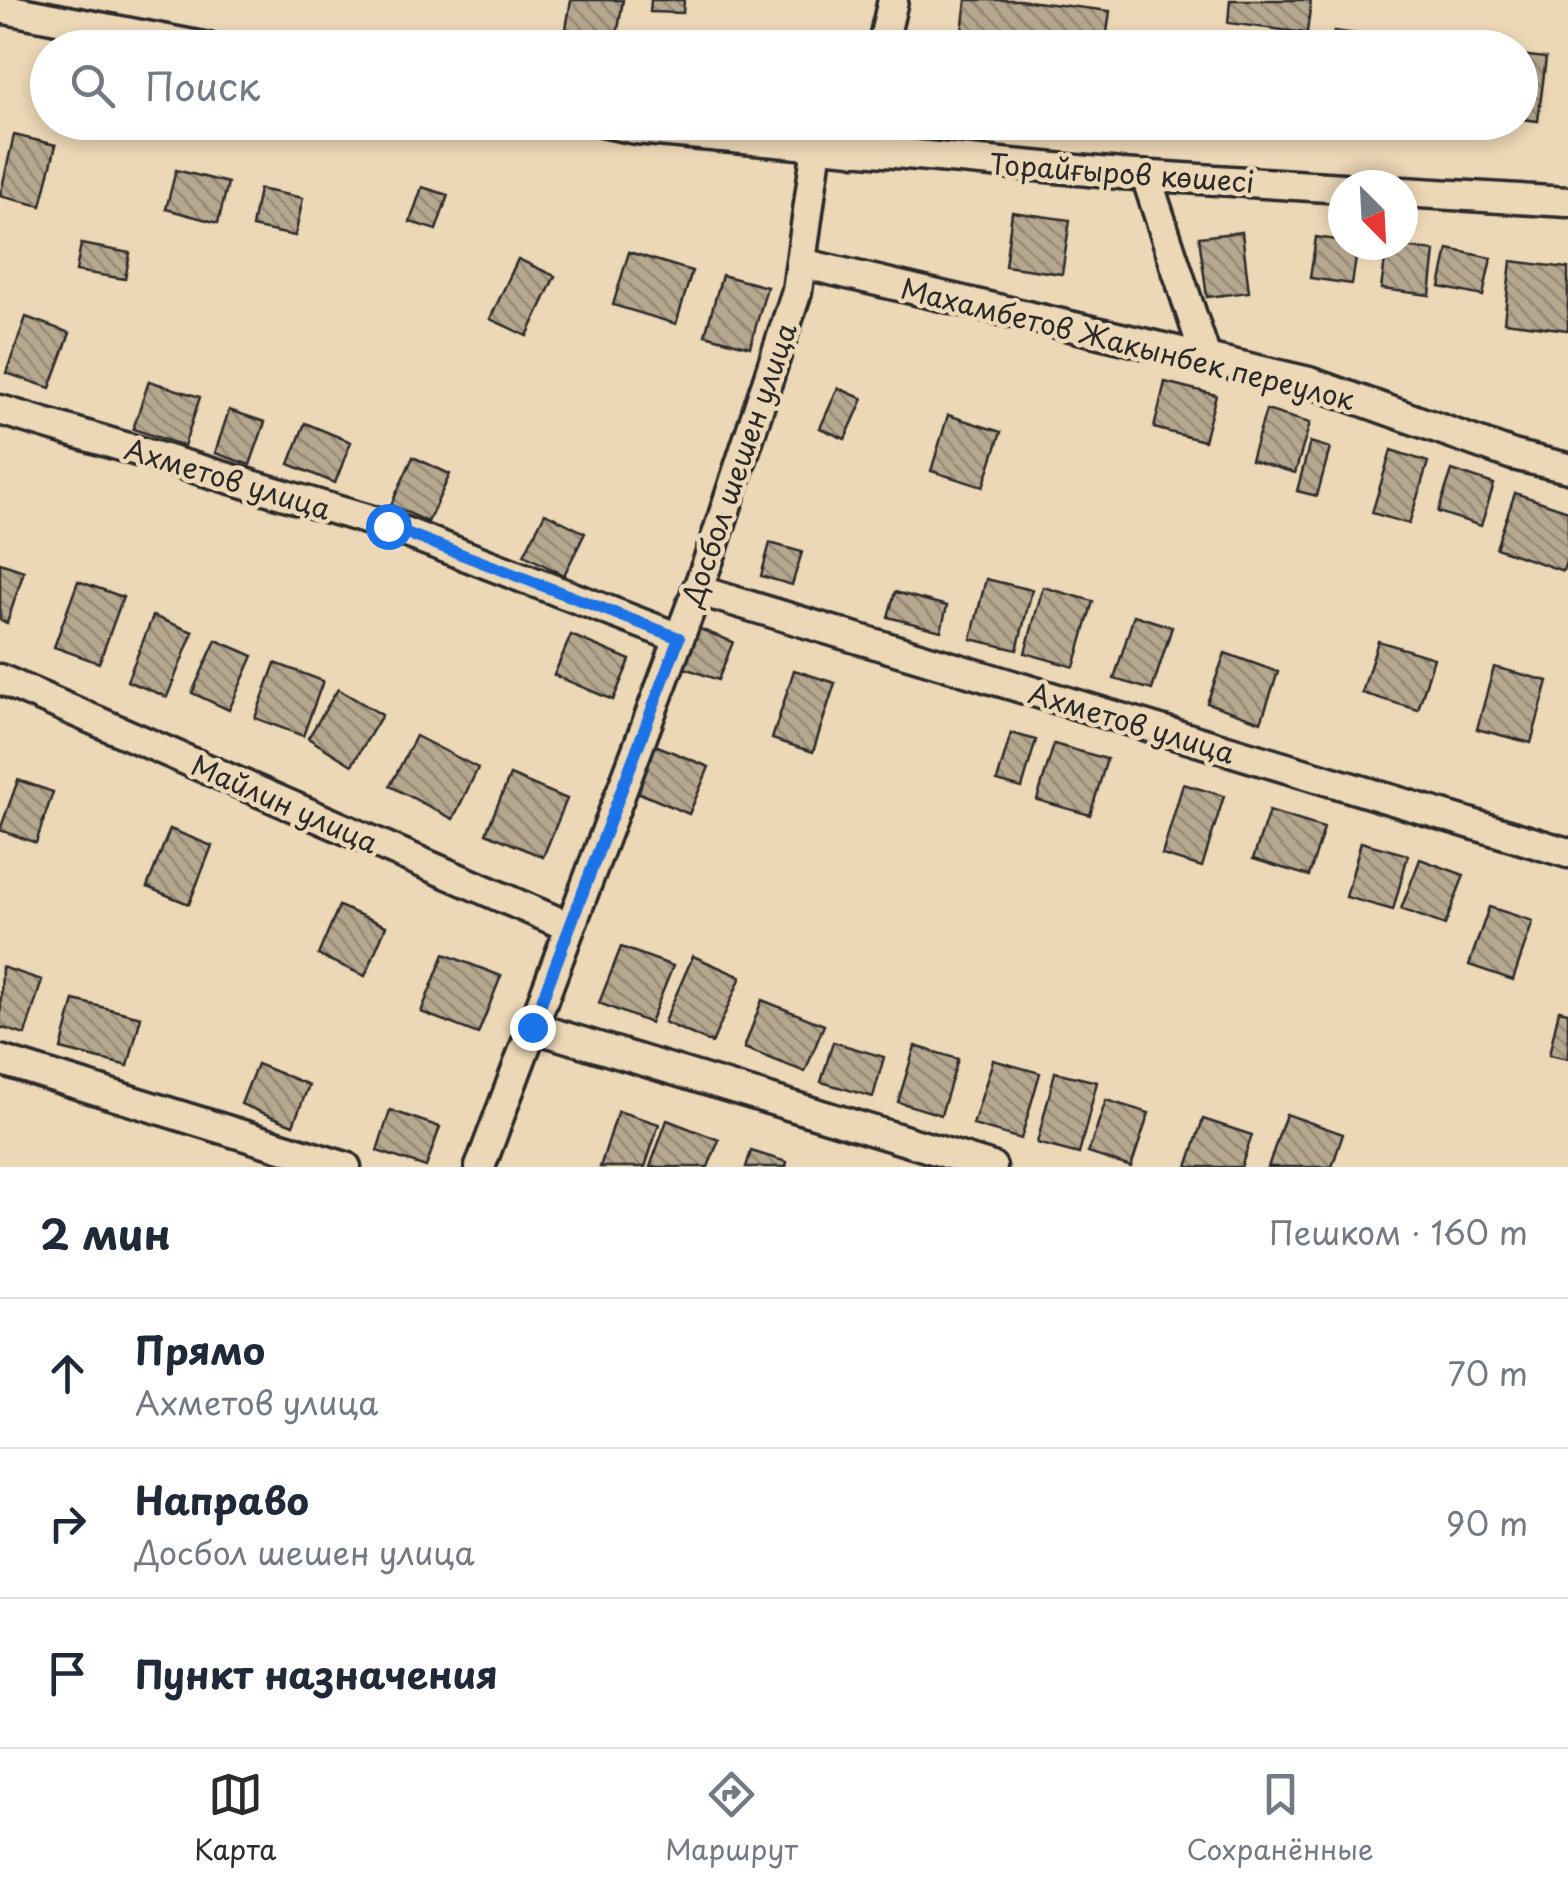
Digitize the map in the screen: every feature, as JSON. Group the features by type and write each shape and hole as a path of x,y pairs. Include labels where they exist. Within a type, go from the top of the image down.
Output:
{"street":[{"path":"886,30 894,0"},
{"path":"0,8 115,30"},
{"name":"Торайғыров көшесі","path":"752,140 816,146 842,140"},
{"name":"Торайғыров көшесі","path":"889,140 1146,176 1328,187"},
{"name":"Досбол шешен улица","path":"480,1167 697,590 797,292 816,146"},
{"path":"1146,176 1206,358"},
{"path":"1418,193 1568,202"},
{"name":"Махамбетов Жакынбек переулок","path":"800,263 1309,382 1513,455 1568,468"},
{"name":"Ахметов улица","path":"0,410 388,526 679,638"},
{"name":"Ахметов улица","path":"697,590 1568,853"},
{"name":"Майлин улица","path":"0,679 570,927"},
{"path":"532,1027 992,1167"},
{"path":"0,1060 346,1167"}],"building":[{"path":"571,0 623,0 618,30 566,29"},
{"path":"651,0 684,0 683,13 650,12"},
{"path":"966,0 1019,0 1110,11 1107,30 962,30"},
{"path":"1230,0 1311,0 1307,30 1228,23"},
{"path":"1538,57 1546,58 1538,121"},
{"path":"14,135 56,145 41,206 0,196"},
{"path":"176,170 228,183 218,223 166,209"},
{"path":"422,187 448,195 436,230 410,222"},
{"path":"259,189 303,198 295,236 252,227"},
{"path":"1012,212 1070,220 1062,274 1005,266"},
{"path":"1242,232 1249,292 1207,297 1199,237"},
{"path":"1316,237 1328,239 1328,260 1356,260 1352,284 1310,278"},
{"path":"81,244 130,253 125,279 76,271"},
{"path":"1418,249 1435,251 1430,295 1381,289 1385,260 1418,260"},
{"path":"1448,249 1491,258 1483,296 1440,287"},
{"path":"629,252 692,271 676,324 613,305"},
{"path":"518,259 555,276 527,336 490,319"},
{"path":"1511,261 1568,268 1568,330 1504,322"},
{"path":"722,275 767,287 750,347 705,335"},
{"path":"26,317 70,333 50,388 6,373"},
{"path":"149,381 200,397 184,446 133,429"},
{"path":"1165,382 1216,395 1204,441 1154,428"},
{"path":"838,388 863,399 845,439 820,428"},
{"path":"229,410 265,422 250,465 215,453"},
{"path":"1266,410 1310,423 1295,473 1251,460"},
{"path":"948,415 1001,432 983,487 931,471"},
{"path":"305,423 351,442 335,483 289,464"},
{"path":"1310,442 1330,448 1317,496 1297,491"},
{"path":"1391,450 1428,462 1409,524 1372,513"},
{"path":"413,457 450,474 428,522 391,505"},
{"path":"1452,470 1494,484 1481,526 1438,512"},
{"path":"1515,493 1568,511 1568,556 1563,571 1496,548"},
{"path":"545,513 585,533 564,575 524,555"},
{"path":"770,543 802,552 792,585 761,576"},
{"path":"0,563 24,571 7,623 0,620"},
{"path":"986,579 1032,590 1017,650 971,639"},
{"path":"78,581 123,597 99,663 54,647"},
{"path":"1043,587 1093,601 1074,667 1025,653"},
{"path":"895,592 947,606 941,631 888,617"},
{"path":"1134,615 1172,627 1152,690 1114,679"},
{"path":"153,616 193,632 167,697 127,681"},
{"path":"697,628 733,642 718,680 682,667"},
{"path":"571,635 630,660 613,700 554,675"},
{"path":"216,640 253,656 229,710 192,693"},
{"path":"1378,641 1434,658 1418,710 1362,693"},
{"path":"1225,653 1278,672 1261,722 1207,703"},
{"path":"275,663 323,681 303,736 255,718"},
{"path":"1494,667 1548,681 1531,743 1477,729"},
{"path":"794,670 835,683 813,752 772,739"},
{"path":"338,689 382,715 352,765 308,738"},
{"path":"1011,733 1036,740 1022,788 997,781"},
{"path":"416,736 478,768 453,819 390,786"},
{"path":"1054,744 1107,759 1090,815 1037,800"},
{"path":"655,745 709,767 689,814 635,791"},
{"path":"510,775 567,799 543,857 486,833"},
{"path":"18,780 53,792 36,843 0,830"},
{"path":"1183,784 1224,796 1202,867 1162,855"},
{"path":"1269,811 1324,828 1309,876 1253,859"},
{"path":"170,829 212,846 189,904 147,887"},
{"path":"1361,842 1408,855 1393,910 1346,897"},
{"path":"1420,859 1464,875 1445,925 1401,909"},
{"path":"339,906 386,926 365,976 318,955"},
{"path":"1489,907 1533,921 1513,980 1469,965"},
{"path":"621,947 673,966 650,1023 599,1003"},
{"path":"444,954 501,976 478,1034 421,1012"},
{"path":"693,956 741,977 712,1043 664,1022"},
{"path":"2,967 42,980 25,1035 0,1027"},
{"path":"74,1000 141,1017 128,1066 61,1049"},
{"path":"762,1000 824,1025 805,1072 744,1048"},
{"path":"1559,1010 1568,1012 1568,1059 1549,1055"},
{"path":"833,1042 884,1057 873,1097 821,1082"},
{"path":"915,1046 958,1059 941,1115 898,1102"},
{"path":"993,1060 1040,1073 1021,1139 973,1125"},
{"path":"257,1064 309,1085 293,1125 241,1104"},
{"path":"1055,1072 1097,1082 1079,1154 1037,1143"},
{"path":"1106,1100 1149,1113 1131,1167 1088,1153"},
{"path":"390,1110 440,1127 426,1167 377,1151"},
{"path":"618,1111 659,1124 645,1167 600,1167"},
{"path":"1286,1114 1343,1134 1332,1167 1268,1167"},
{"path":"1203,1119 1252,1135 1241,1167 1187,1167"},
{"path":"667,1120 719,1140 708,1167 650,1167"},
{"path":"751,1151 787,1162 786,1167 746,1167"}],"route":[{"path":"388,526 679,638 532,1027"}]}
